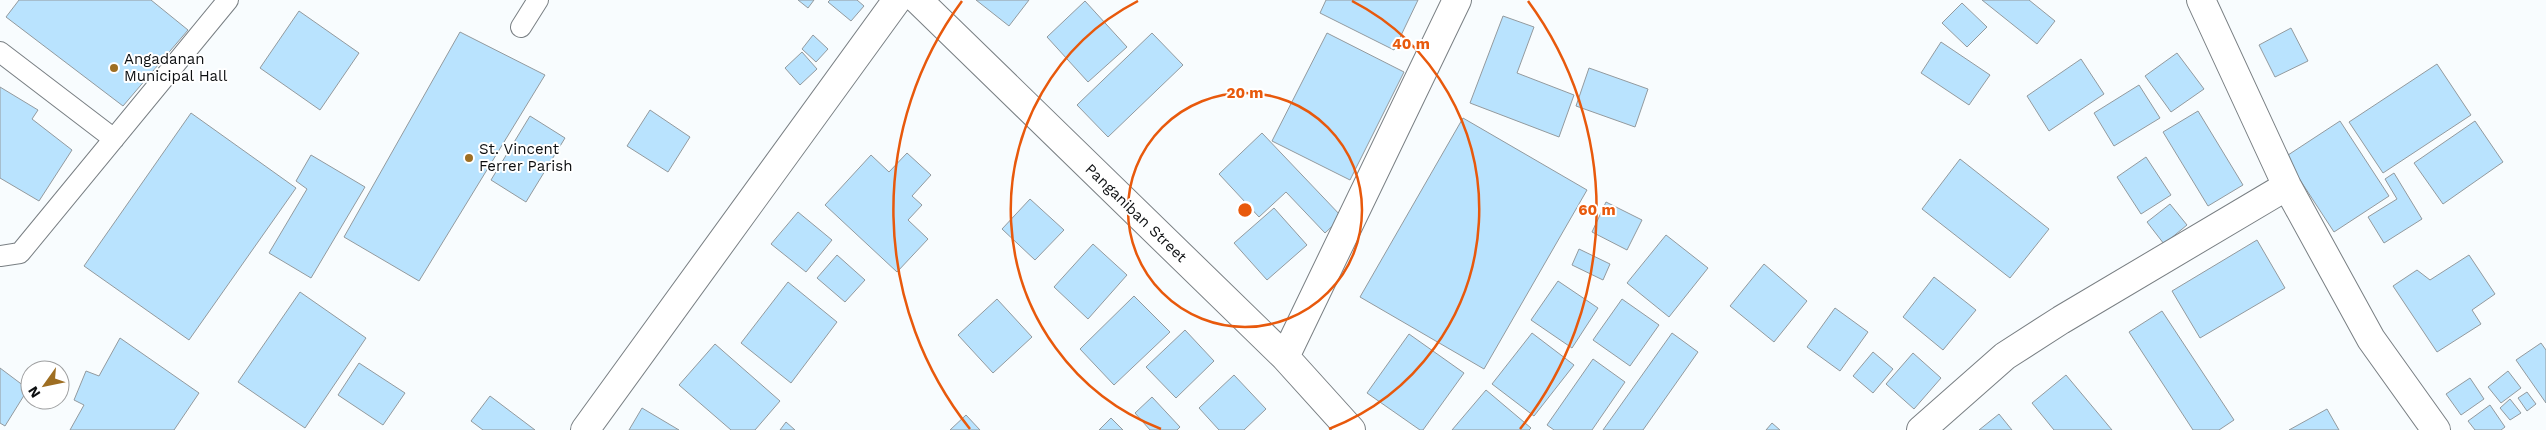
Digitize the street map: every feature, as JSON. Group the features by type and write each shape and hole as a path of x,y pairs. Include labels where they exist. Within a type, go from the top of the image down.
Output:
{"street":[{"path":"585,430 897,0"},
{"name":"Panganiban Street","path":"918,0 1285,357 1351,430"},
{"path":"1285,357 1457,0"},
{"path":"2201,0 2287,186 2371,339 2436,430"},
{"path":"1922,430 2005,356 2061,320 2287,186"}],"lane":[{"path":"0,256 20,252 228,0"},
{"path":"521,27 538,0"},
{"path":"0,52 114,139"}],"building":[{"name":"Angadanan Municipal Hall","path":"19,0 151,0 188,30 123,106 6,17"},
{"path":"798,0 814,0 808,8"},
{"path":"830,0 857,0 864,6 851,21 828,2"},
{"path":"976,0 1029,0 1009,26"},
{"path":"1326,0 1418,0 1394,50 1320,13"},
{"path":"1982,0 2029,0 2055,21 2037,44"},
{"path":"1085,1 1127,47 1088,82 1047,37"},
{"path":"1962,3 1987,27 1967,47 1942,23"},
{"path":"299,11 359,53 320,110 260,68"},
{"path":"1503,16 1534,27 1517,73 1574,95 1559,137 1470,103"},
{"path":"2291,28 2308,61 2275,77 2259,45"},
{"name":"St. Vincent Ferrer Parish","path":"460,32 545,75 419,281 344,237"},
{"path":"1152,33 1183,65 1108,137 1077,105"},
{"path":"1327,33 1404,72 1350,180 1272,141"},
{"path":"813,35 828,49 816,62 802,49"},
{"path":"1941,42 1990,75 1969,105 1921,73"},
{"path":"802,52 817,69 800,85 785,68"},
{"path":"2177,53 2204,89 2171,112 2145,76"},
{"path":"2081,59 2104,94 2049,131 2027,96"},
{"path":"2437,64 2471,115 2383,173 2349,122"},
{"path":"1589,68 1648,89 1635,127 1576,106"},
{"path":"2139,85 2160,118 2114,146 2094,113"},
{"path":"0,87 38,110 32,119 72,150 39,201 0,178"},
{"path":"650,110 690,137 668,172 627,146"},
{"path":"2198,111 2243,185 2208,206 2163,132"},
{"path":"191,113 296,188 189,340 84,266"},
{"path":"530,116 565,138 526,202 491,180"},
{"path":"1463,118 1587,190 1484,369 1360,297"},
{"path":"2340,121 2389,196 2334,232 2285,157"},
{"path":"2475,121 2503,162 2443,204 2414,163"},
{"path":"1262,133 1342,217 1325,233 1286,192 1259,217 1219,174"},
{"path":"907,153 931,175 912,196 922,205 908,220 928,239 897,272 825,205 871,155 889,172"},
{"path":"311,155 365,187 311,278 269,253 307,189 296,181"},
{"path":"2146,157 2171,195 2141,214 2117,177"},
{"path":"1960,159 2049,229 2010,278 1922,209"},
{"path":"2394,173 2422,219 2384,243 2368,217 2397,199 2385,179"},
{"path":"1030,199 1064,230 1035,260 1002,229"},
{"path":"1606,202 1642,220 1627,250 1592,232"},
{"path":"2170,204 2187,225 2164,244 2147,222"},
{"path":"1274,208 1307,245 1267,280 1234,243"},
{"path":"798,212 832,240 806,272 771,244"},
{"path":"1666,235 1708,268 1669,317 1627,283"},
{"path":"2257,240 2285,288 2200,338 2172,291"},
{"path":"1093,244 1127,275 1088,319 1054,287"},
{"path":"1579,249 1610,264 1603,280 1572,265"},
{"path":"837,255 865,280 845,302 817,278"},
{"path":"2469,255 2495,294 2472,310 2481,324 2437,352 2393,286 2417,270 2430,280"},
{"path":"1764,264 1807,301 1774,342 1730,306"},
{"path":"1934,277 1976,310 1943,350 1903,317"},
{"path":"1558,281 1598,308 1572,348 1531,320"},
{"path":"788,282 837,322 791,383 741,343"},
{"path":"300,292 366,338 305,428 238,382"},
{"path":"1134,296 1170,332 1114,385 1080,349"},
{"path":"997,299 1032,337 993,373 958,335"},
{"path":"1622,299 1659,325 1630,366 1593,340"},
{"path":"1835,308 1868,332 1840,371 1807,347"},
{"path":"2162,311 2234,420 2219,430 2193,430 2129,332"},
{"path":"1185,330 1214,361 1176,398 1146,367"},
{"path":"1532,333 1574,365 1534,416 1492,384"},
{"path":"1672,333 1698,352 1643,430 1603,430"},
{"path":"1409,334 1464,373 1423,430 1420,430 1367,393"},
{"path":"120,338 199,393 174,430 70,430 84,405 74,400 86,371 99,376"},
{"path":"2541,343 2546,350 2546,403 2516,360"},
{"path":"715,344 780,401 755,430 731,430 679,385"},
{"path":"1873,352 1893,369 1873,393 1853,376"},
{"path":"1913,353 1941,378 1914,409 1886,384"},
{"path":"1593,359 1625,382 1592,430 1554,430 1547,425"},
{"path":"359,363 405,393 383,425 338,395"},
{"path":"0,368 20,383 20,402 5,426 0,423"},
{"path":"2508,371 2521,388 2501,403 2488,387"},
{"path":"1234,375 1266,409 1244,430 1219,430 1199,408"},
{"path":"2066,375 2112,430 2054,430 2032,403"},
{"path":"2470,378 2484,399 2461,415 2446,394"},
{"path":"1486,390 1531,428 1529,430 1452,430"},
{"path":"2527,392 2536,404 2527,411 2518,398"},
{"path":"490,396 535,430 483,430 471,421"},
{"path":"1152,397 1180,427 1177,430 1150,430 1135,413"},
{"path":"2510,399 2521,413 2510,420 2500,408"},
{"path":"2490,405 2505,427 2501,430 2475,430 2468,421"},
{"path":"642,408 679,430 629,430"},
{"path":"2327,409 2339,430 2289,430"},
{"path":"1999,414 2012,430 1979,430"},
{"path":"966,415 980,430 950,430"},
{"path":"1111,418 1123,430 1099,430"},
{"path":"786,422 795,430 780,430"},
{"path":"1772,423 1780,430 1766,430"}],"place":[{"name":"Angadanan Municipal Hall","path":"114,68"},
{"name":"St. Vincent Ferrer Parish","path":"469,158"}]}
